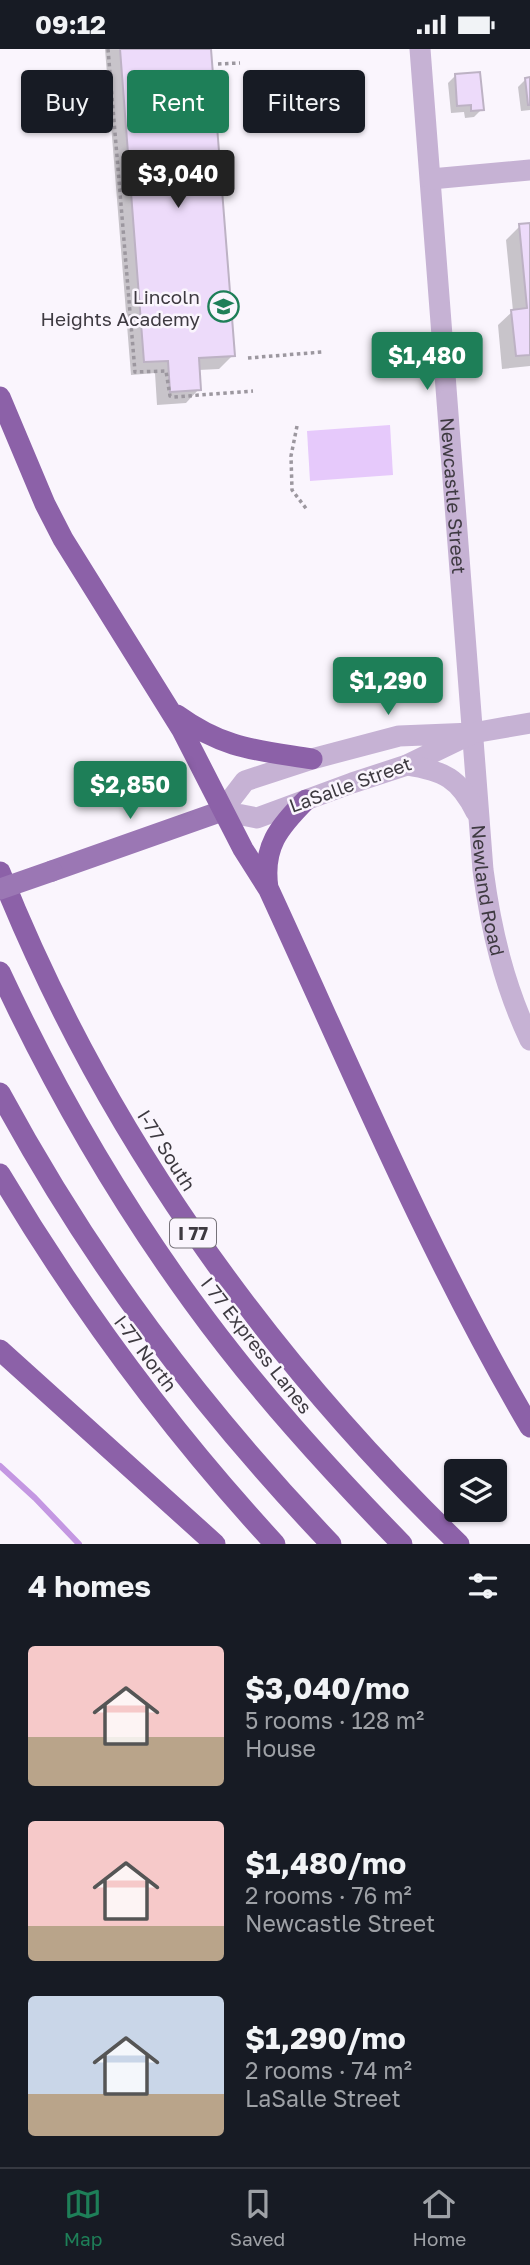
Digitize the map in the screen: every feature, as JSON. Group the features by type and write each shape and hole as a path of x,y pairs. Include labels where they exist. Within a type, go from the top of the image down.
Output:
{"highway":[{"path":"0,397 45,504 63,539 169,710 222,811 268,890 427,1234 481,1340 530,1427"},
{"path":"169,710 195,728 221,741 243,748 312,759"},
{"path":"268,890 270,846 286,820 306,800"},
{"name":"I-77 South","path":"0,872 52,990 103,1089 145,1160 194,1234 250,1312 325,1404 396,1482 459,1544"},
{"name":"I 77 Express Lanes","path":"0,972 69,1108 111,1181 161,1257 227,1347 295,1430 402,1544"},
{"path":"0,1093 79,1229 152,1335 256,1463 331,1544"},
{"name":"I-77 North","path":"0,1174 52,1260 120,1358 189,1446 275,1544"},
{"path":"0,1350 215,1544"}],"main road":[{"path":"0,889 222,811"}],"street":[{"name":"Newcastle Street","path":"420,49 473,733"},
{"path":"431,179 530,170"},
{"name":"LaSalle Street","path":"473,733 407,765 257,818 222,811 245,781 312,759 399,736 473,733 530,723"},
{"name":"Newland Road","path":"473,733 488,907 505,982 530,1040"},
{"path":"407,765 429,768 452,778 469,798 479,818"}],"path":[{"path":"108,49 135,372 166,371 168,392 174,397 253,391"},
{"path":"218,64 240,63"},
{"path":"248,358 322,352"},
{"path":"297,426 292,456 292,490 308,511"}],"shaded area":[{"path":"390,425 393,475 310,481 307,431"}],"building":[{"path":"120,49 211,49 213,70 127,70 127,133 218,133 235,356 199,358 201,390 170,392 168,361 144,362"},
{"path":"480,72 484,110 471,111 471,105 457,106 455,74"},
{"path":"530,77 530,105 528,105 525,78"},
{"path":"530,223 530,355 516,356 511,310 527,308 519,224"}],"waterway":[{"path":"0,1466 79,1544"}],"place":[{"name":"Lincoln Heights Academy","path":"223,307"}]}
